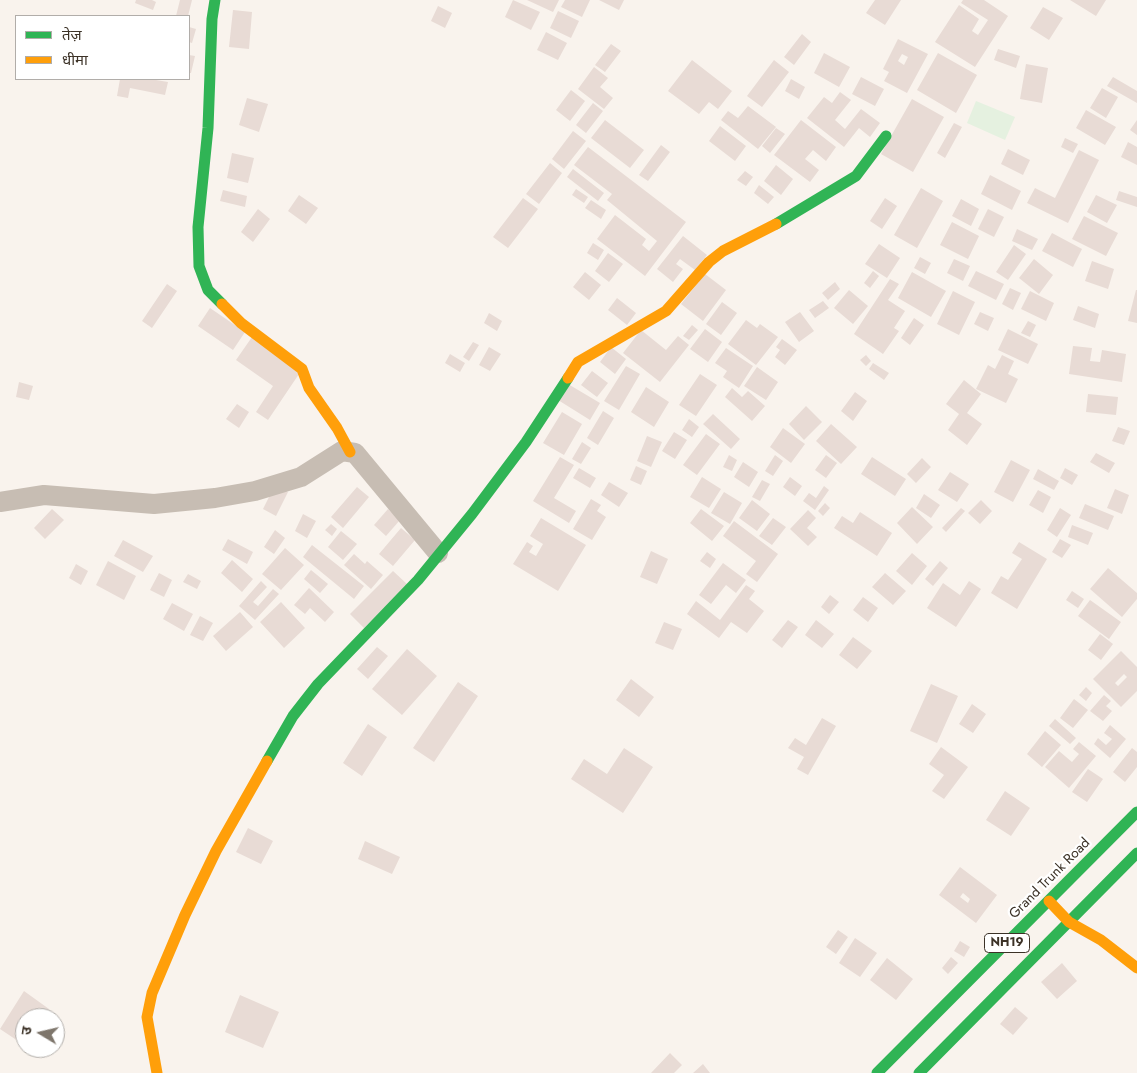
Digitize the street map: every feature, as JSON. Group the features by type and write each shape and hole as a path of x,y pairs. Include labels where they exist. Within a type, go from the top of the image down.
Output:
{"main road":[{"path":"215,0 212,19 208,128 198,227 199,266 208,290 241,323 302,368 309,388 337,428 350,452"},
{"path":"158,1073 147,1017 152,993 185,915 216,851 292,716 318,684 418,580 438,553 472,514 526,442 578,362 645,325 666,311 709,262 723,251 818,200 856,176 886,136"},
{"name":"Grand Trunk Road","path":"877,1073 1137,812"},
{"name":"NH19","path":"919,1073 1137,853"},
{"path":"1049,901 1069,922 1101,940 1137,968"}],"street":[{"path":"0,502 44,494 154,504 215,498 255,491 301,477 342,451 355,452 438,553"}],"green space":[{"path":"976,101 1015,117 1005,140 967,123"}],"building":[{"path":"136,0 152,0 156,2 153,10 135,3"},
{"path":"180,0 192,0 188,15 176,15"},
{"path":"513,0 540,12 531,30 505,17"},
{"path":"527,0 559,0 553,12"},
{"path":"565,0 590,0 582,17 561,7"},
{"path":"599,0 624,0 619,10"},
{"path":"875,0 901,0 885,25 866,13"},
{"path":"963,0 984,0 1008,16 975,67 935,42 959,5 979,19 972,31 978,35 988,20 961,3"},
{"path":"1070,0 1106,0 1096,16"},
{"path":"438,6 452,13 445,28 431,21"},
{"path":"1043,7 1063,18 1049,40 1030,28"},
{"path":"233,10 252,12 249,49 229,47"},
{"path":"558,11 579,21 571,38 550,28"},
{"path":"190,27 196,29 192,43 190,42"},
{"path":"546,32 567,43 558,60 537,50"},
{"path":"802,34 811,42 794,65 784,57"},
{"path":"898,39 928,54 907,93 884,81 889,72 883,69","holes":["902,54 908,57 904,65 898,61"]},
{"path":"611,44 621,51 605,72 595,65"},
{"path":"998,49 1020,56 1016,68 994,60"},
{"path":"824,53 850,67 839,87 814,73"},
{"path":"938,53 977,75 956,113 917,90"},
{"path":"190,55 195,56 190,73"},
{"path":"692,60 732,91 718,109 709,102 699,114 668,91"},
{"path":"774,60 789,72 762,107 747,96"},
{"path":"1026,64 1048,68 1042,103 1020,99"},
{"path":"594,67 608,78 600,87 613,98 604,109 578,89"},
{"path":"861,77 884,89 875,106 852,94"},
{"path":"1113,77 1137,91 1137,103 1107,86"},
{"path":"791,79 805,87 799,99 785,91"},
{"path":"120,80 156,80 168,82 165,95 130,88 128,98 117,96"},
{"path":"1102,88 1118,97 1106,118 1090,108"},
{"path":"571,90 585,101 570,121 556,110"},
{"path":"840,92 851,100 835,120 845,129 861,109 880,123 870,137 859,128 844,147 807,118 824,97 832,103"},
{"path":"247,98 268,104 259,132 239,125"},
{"path":"912,99 944,117 913,172 881,154"},
{"path":"593,103 603,111 586,133 576,125"},
{"path":"748,106 776,127 758,149 721,120 728,111 738,118"},
{"path":"1086,110 1116,127 1105,145 1076,128"},
{"path":"605,120 644,150 630,168 591,138"},
{"path":"801,120 836,147 826,161 813,150 805,159 819,170 810,182 774,155"},
{"path":"1137,120 1137,135 1130,130"},
{"path":"954,123 962,127 945,158 937,153"},
{"path":"720,126 746,146 735,161 709,141"},
{"path":"776,128 785,134 770,153 762,146"},
{"path":"573,131 586,141 564,169 552,159"},
{"path":"1065,138 1078,144 1073,153 1061,147"},
{"path":"1128,142 1137,147 1137,165 1121,157"},
{"path":"661,145 670,152 648,181 639,175"},
{"path":"588,147 686,222 645,276 597,239 615,215 646,239 642,245 649,251 657,241 607,200 612,194 574,165"},
{"path":"1008,149 1030,160 1023,175 1001,164"},
{"path":"1079,150 1099,160 1068,223 1027,203 1035,188 1055,198"},
{"path":"232,153 254,158 248,183 227,178"},
{"path":"550,163 562,173 539,204 526,194"},
{"path":"776,165 793,179 781,195 764,181"},
{"path":"573,169 604,193 598,201 567,177"},
{"path":"745,171 753,177 746,186 737,180"},
{"path":"990,175 1021,191 1012,210 981,194"},
{"path":"759,185 774,197 768,204 754,193"},
{"path":"921,188 943,201 917,248 894,235"},
{"path":"576,189 588,197 584,203 572,195"},
{"path":"223,190 247,196 245,207 220,201"},
{"path":"1119,191 1137,197 1137,207 1116,200"},
{"path":"299,195 318,208 306,224 288,211"},
{"path":"1096,195 1117,205 1107,223 1087,212"},
{"path":"523,198 538,209 508,248 493,237"},
{"path":"885,198 897,206 882,229 870,221"},
{"path":"961,199 979,209 971,226 952,216"},
{"path":"591,200 606,210 601,219 585,208"},
{"path":"258,209 270,219 253,242 241,232"},
{"path":"988,209 1004,217 994,237 978,229"},
{"path":"1084,216 1118,233 1106,256 1072,239"},
{"path":"952,222 979,236 968,259 940,245"},
{"path":"1017,229 1038,239 1032,250 1012,241"},
{"path":"1052,233 1082,249 1073,267 1042,251"},
{"path":"683,236 707,255 695,270 680,259 676,264 683,269 673,282 657,269"},
{"path":"593,243 604,250 598,260 587,253"},
{"path":"879,244 900,258 887,278 865,264"},
{"path":"1014,245 1026,254 1008,280 996,272"},
{"path":"608,253 623,264 609,282 595,271"},
{"path":"920,257 931,263 925,274 914,268"},
{"path":"954,259 970,266 963,281 947,273"},
{"path":"1034,259 1053,275 1039,294 1019,278"},
{"path":"1092,261 1114,269 1108,289 1085,281"},
{"path":"873,271 879,276 870,288 864,283"},
{"path":"976,271 1004,284 996,300 968,286"},
{"path":"585,272 601,285 589,300 573,287"},
{"path":"912,272 946,291 931,317 898,298"},
{"path":"705,274 726,290 703,321 681,304"},
{"path":"890,279 899,284 888,300 905,311 894,328 899,331 883,354 854,334"},
{"path":"835,282 840,289 828,300 822,293"},
{"path":"167,284 177,291 152,328 142,321"},
{"path":"1010,288 1021,293 1013,310 1002,304"},
{"path":"849,290 868,306 853,324 834,308"},
{"path":"1137,290 1137,323 1128,321"},
{"path":"953,291 975,302 959,335 937,324"},
{"path":"1030,291 1054,303 1046,321 1021,309"},
{"path":"617,298 636,313 627,325 608,310"},
{"path":"823,301 829,308 815,318 809,310"},
{"path":"722,302 737,313 721,335 706,324"},
{"path":"1078,306 1099,314 1095,328 1073,320"},
{"path":"210,308 245,332 233,350 198,326"},
{"path":"800,312 814,331 799,342 785,322"},
{"path":"980,312 994,318 988,331 974,324"},
{"path":"489,313 502,321 497,331 484,323"},
{"path":"914,318 924,325 910,345 901,338"},
{"path":"746,320 757,328 760,324 778,337 756,365 728,344"},
{"path":"1028,321 1036,325 1030,337 1021,333"},
{"path":"692,325 698,330 689,340 683,336"},
{"path":"705,329 722,342 708,362 690,349"},
{"path":"1008,329 1038,344 1028,364 998,350"},
{"path":"641,330 666,350 678,336 689,345 660,382 623,353"},
{"path":"252,337 301,371 268,420 256,412 273,386 236,360"},
{"path":"782,339 797,350 785,365 775,357 780,350 776,347"},
{"path":"473,342 479,345 469,361 463,357"},
{"path":"1073,346 1092,348 1090,361 1100,362 1102,350 1126,354 1122,382 1069,374"},
{"path":"489,347 501,354 490,371 479,365"},
{"path":"611,347 626,359 615,374 600,362"},
{"path":"726,348 753,366 739,388 723,377 727,371 715,363"},
{"path":"450,354 465,363 460,372 445,363"},
{"path":"866,355 871,361 866,366 860,360"},
{"path":"1002,355 1014,361 1008,374 1018,379 1006,403 976,389 988,365 995,369"},
{"path":"873,363 889,373 884,380 869,369"},
{"path":"626,366 640,374 619,410 604,401"},
{"path":"757,367 778,382 766,400 744,386"},
{"path":"592,371 608,383 597,397 581,385"},
{"path":"700,374 717,385 696,416 679,405"},
{"path":"964,380 981,394 967,413 982,424 967,445 948,430 959,414 946,404"},
{"path":"19,382 33,386 29,400 16,397"},
{"path":"568,384 600,403 590,420 558,400"},
{"path":"646,387 669,402 654,427 631,412"},
{"path":"732,388 742,397 748,391 765,406 752,421 725,397"},
{"path":"855,392 867,401 853,421 841,411"},
{"path":"1088,394 1118,397 1116,415 1086,412"},
{"path":"237,404 249,412 239,428 226,419"},
{"path":"806,406 822,422 804,440 789,424"},
{"path":"603,411 614,418 598,445 587,438"},
{"path":"562,412 582,424 564,455 543,443"},
{"path":"713,414 740,439 731,449 703,424"},
{"path":"689,419 699,427 692,437 682,430"},
{"path":"831,424 857,447 841,464 816,441"},
{"path":"1118,427 1130,431 1124,445 1112,441"},
{"path":"783,428 805,444 791,463 770,447"},
{"path":"674,432 687,440 675,459 662,451"},
{"path":"706,434 720,444 697,475 683,465"},
{"path":"647,436 662,442 651,467 637,461"},
{"path":"582,442 591,448 581,464 572,459"},
{"path":"1096,453 1115,463 1109,473 1090,462"},
{"path":"729,455 737,460 732,471 723,467"},
{"path":"775,455 783,461 773,476 765,471"},
{"path":"826,455 837,463 826,478 815,470"},
{"path":"560,457 574,465 554,498 576,511 569,523 533,501"},
{"path":"872,457 906,479 895,496 861,474"},
{"path":"922,458 931,467 916,483 907,474"},
{"path":"1011,460 1030,470 1013,502 994,492"},
{"path":"743,462 758,472 749,487 734,477"},
{"path":"636,466 647,471 641,485 630,480"},
{"path":"579,468 596,478 590,488 573,478"},
{"path":"1065,468 1078,475 1072,485 1060,478"},
{"path":"1038,469 1059,481 1054,490 1033,479"},
{"path":"950,472 969,484 957,502 938,490"},
{"path":"702,477 721,489 709,508 690,497"},
{"path":"790,477 802,486 795,496 783,487"},
{"path":"762,480 770,484 760,501 752,497"},
{"path":"609,482 628,493 619,507 601,495"},
{"path":"275,485 288,492 276,516 263,509"},
{"path":"824,486 829,490 815,510 803,501 809,493 816,498"},
{"path":"357,487 369,497 343,528 331,517"},
{"path":"1115,489 1129,495 1122,514 1107,508"},
{"path":"1038,490 1051,497 1043,513 1029,505"},
{"path":"724,492 742,503 730,524 711,513"},
{"path":"924,494 940,505 931,518 916,508"},
{"path":"591,499 601,505 597,511 606,517 592,540 573,529"},
{"path":"752,500 770,514 757,531 739,518"},
{"path":"981,500 992,511 980,524 968,513"},
{"path":"825,503 830,508 823,516 818,511"},
{"path":"1085,504 1114,516 1108,530 1079,518"},
{"path":"912,507 933,527 917,544 897,523"},
{"path":"961,508 965,511 946,532 942,528"},
{"path":"1060,508 1071,515 1057,537 1047,530"},
{"path":"52,509 64,520 45,539 34,528"},
{"path":"388,509 400,520 386,536 374,525"},
{"path":"701,509 724,526 712,541 690,523"},
{"path":"808,510 816,518 807,528 817,537 808,546 790,529"},
{"path":"860,512 892,533 877,556 834,528 842,516 853,523"},
{"path":"303,514 316,521 307,538 295,531"},
{"path":"541,518 586,545 558,591 513,564 527,542 533,546 529,552 536,556 543,544 530,536"},
{"path":"773,518 786,527 772,545 759,536"},
{"path":"734,521 778,554 757,582 746,574 756,561 723,536"},
{"path":"331,524 337,529 332,536 325,530"},
{"path":"1072,525 1093,533 1088,545 1068,537"},
{"path":"401,528 415,540 393,566 379,554"},
{"path":"275,530 285,538 274,554 264,547"},
{"path":"341,531 357,544 343,560 328,547"},
{"path":"228,539 253,552 247,564 222,550"},
{"path":"1060,539 1071,545 1062,558 1052,552"},
{"path":"123,540 153,556 143,572 114,556"},
{"path":"1019,542 1047,559 1017,609 991,593 1001,576 1008,580 1022,559 1012,553"},
{"path":"312,545 364,586 354,599 303,557"},
{"path":"285,548 304,565 281,590 262,574"},
{"path":"651,551 668,559 657,584 640,577"},
{"path":"707,552 716,559 710,568 700,561"},
{"path":"912,553 927,566 912,585 896,571"},
{"path":"354,554 365,564 367,561 383,575 371,589 344,565"},
{"path":"232,560 253,579 242,592 221,573"},
{"path":"108,561 136,576 124,600 96,585"},
{"path":"940,561 948,568 933,586 925,579"},
{"path":"723,563 746,580 736,593 726,585 711,604 699,595"},
{"path":"76,564 88,571 81,585 69,578"},
{"path":"1108,568 1137,593 1137,599 1122,617 1090,589"},
{"path":"311,570 328,584 320,593 304,579"},
{"path":"393,571 407,584 364,628 350,614"},
{"path":"159,573 172,580 164,597 150,590"},
{"path":"885,573 906,591 893,605 872,587"},
{"path":"188,574 201,581 197,589 183,582"},
{"path":"261,581 267,587 253,602 258,606 273,589 279,594 255,620 239,606"},
{"path":"969,581 981,589 956,627 927,608 943,583 960,595"},
{"path":"746,585 755,591 749,599 764,611 747,633 731,622 719,638 687,614 696,601 720,620"},
{"path":"309,588 334,612 325,622 310,608 305,614 294,605"},
{"path":"1072,591 1084,599 1078,608 1066,600"},
{"path":"830,595 839,602 829,614 821,607"},
{"path":"863,597 878,608 868,622 853,610"},
{"path":"1090,600 1121,622 1109,639 1078,616"},
{"path":"281,602 305,628 284,648 260,622"},
{"path":"172,603 193,614 184,631 163,619"},
{"path":"240,612 253,627 226,651 213,636"},
{"path":"200,616 213,623 203,641 190,635"},
{"path":"788,620 798,627 782,648 772,640"},
{"path":"816,620 834,634 822,648 805,635"},
{"path":"664,622 682,629 673,650 655,643"},
{"path":"1100,634 1113,644 1101,660 1088,650"},
{"path":"853,637 872,651 857,669 839,655"},
{"path":"377,647 388,656 368,679 357,669"},
{"path":"407,649 437,676 402,715 372,689"},
{"path":"1121,651 1137,667 1137,691 1121,707 1093,679","holes":["1124,674 1127,677 1118,686 1115,683"]},
{"path":"631,679 654,697 639,717 616,700"},
{"path":"458,682 478,696 434,762 413,748"},
{"path":"931,684 958,696 937,743 910,731"},
{"path":"1086,687 1092,693 1086,701 1079,695"},
{"path":"1104,695 1111,701 1106,706 1112,711 1103,721 1090,711"},
{"path":"1074,699 1088,710 1073,728 1060,718"},
{"path":"972,704 986,714 973,733 959,724"},
{"path":"822,718 836,726 808,775 797,769 804,757 788,748 795,738 806,745"},
{"path":"1055,719 1076,738 1070,744 1049,726"},
{"path":"368,724 387,737 362,776 343,763"},
{"path":"1110,725 1126,739 1110,758 1094,744 1098,738 1106,745 1112,739 1104,733"},
{"path":"1045,731 1061,745 1042,767 1027,754"},
{"path":"1079,742 1096,756 1069,788 1045,767 1059,751 1072,762 1079,754 1073,749"},
{"path":"941,747 968,767 944,799 932,791 944,775 929,764"},
{"path":"624,748 653,767 623,813 571,779 584,759 607,774"},
{"path":"1132,748 1137,752 1137,767 1125,782 1113,772"},
{"path":"1088,769 1103,779 1087,802 1072,792"},
{"path":"1005,791 1030,808 1011,836 986,820"},
{"path":"248,828 273,841 261,864 236,852"},
{"path":"365,841 400,857 392,874 358,859"},
{"path":"960,867 997,895 976,923 939,895","holes":["963,893 970,899 968,903 960,897"]},
{"path":"838,930 848,937 836,954 826,947"},
{"path":"855,938 877,953 860,977 839,963"},
{"path":"960,941 970,947 964,957 954,951"},
{"path":"951,957 958,963 948,974 942,968"},
{"path":"887,958 913,979 896,1000 870,980"},
{"path":"1062,963 1077,981 1057,999 1041,982"},
{"path":"24,991 48,1008 15,1008 15,1039 0,1029"},
{"path":"240,995 279,1012 263,1048 225,1032"},
{"path":"1015,1007 1028,1018 1013,1035 1000,1024"},
{"path":"670,1053 682,1065 674,1073 651,1073"},
{"path":"703,1064 710,1073 693,1073"}],"traffic: fast":[{"path":"215,0 212,19 208,128 198,227 199,266 208,290 222,304"},
{"path":"776,224 856,176 886,136"},
{"path":"267,761 293,716 318,684 418,580 472,514 526,442 568,378"},
{"path":"877,1073 1137,812"},
{"path":"919,1073 1137,853"}],"traffic: slow":[{"path":"568,378 578,362 666,311 709,262 723,251 776,224"},
{"path":"222,304 241,323 302,369 309,388 337,428 350,452"},
{"path":"157,1073 147,1017 152,993 185,915 216,851 267,761"},
{"path":"1049,901 1069,922 1101,940 1137,968"}]}
